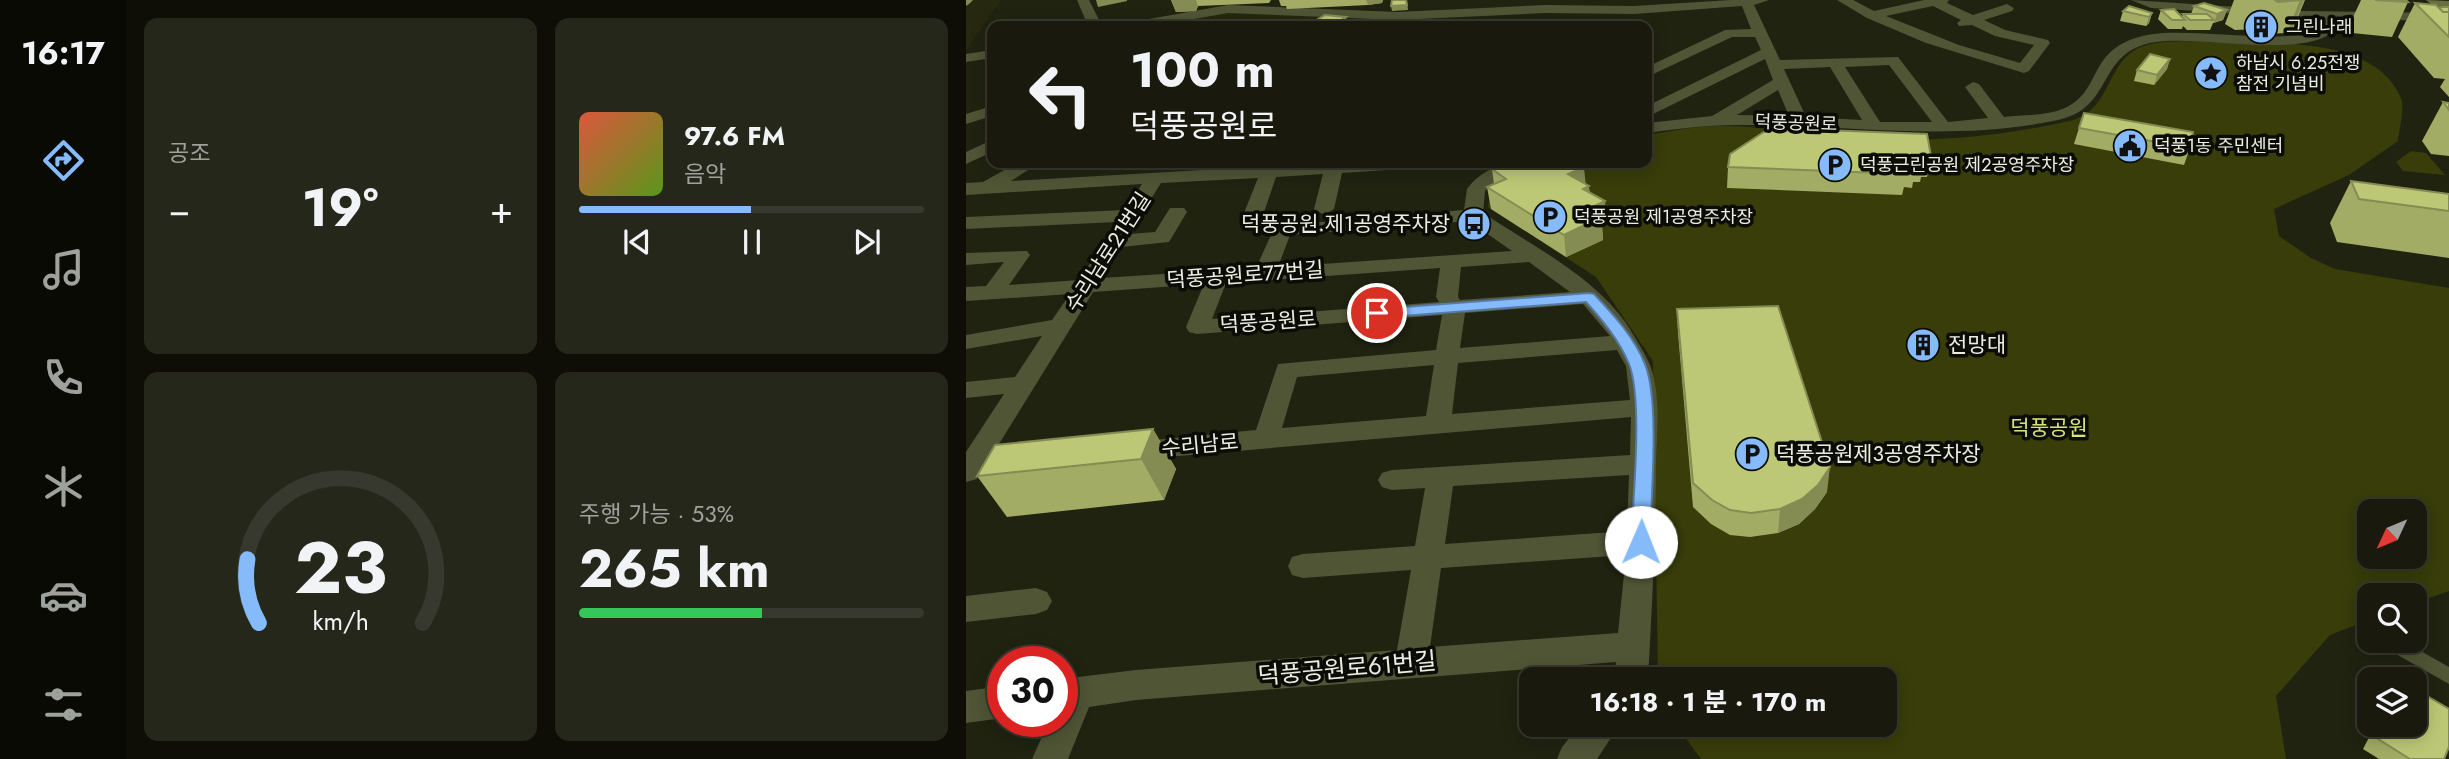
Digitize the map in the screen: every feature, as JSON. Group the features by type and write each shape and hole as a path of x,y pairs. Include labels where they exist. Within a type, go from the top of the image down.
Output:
{"main road":[{"path":"2435,0 2449,9"}],"street":[{"path":"1083,0 1093,21"},
{"path":"1843,0 1872,15 1945,45 2024,68 2043,43 1993,30 1935,1 1872,15"},
{"path":"2137,0 2151,4 2320,15 2449,17"},
{"path":"1392,21 1476,6 1546,4 1646,10 1665,4 1755,2 1760,33 1800,123"},
{"path":"1146,21 1163,15 1238,8 1401,18 1408,21"},
{"path":"1916,34 1974,21 2007,8"},
{"path":"1645,21 1646,10"},
{"name":"덕풍공원로","path":"1652,127 1718,120 1944,127 2055,116 2075,109 2090,92 2111,55 2144,40 2198,36 2297,40 2315,37 2329,28 2320,15"},
{"path":"1945,45 1993,30"},
{"path":"1652,72 1730,33 1760,33"},
{"path":"966,58 987,55"},
{"path":"1652,110 1772,58 1835,63 1893,60 1944,127"},
{"name":"덕풍공원로","path":"1835,63 1874,126"},
{"name":"덕풍공원로","path":"1718,120 1782,81"},
{"path":"1973,87 1999,122"},
{"path":"966,119 987,113"},
{"path":"1652,114 1672,123"},
{"path":"966,159 987,148"},
{"path":"986,188 1021,168"},
{"path":"1060,184 1087,168"},
{"path":"966,188 1156,178 1221,169 1269,172 1312,168"},
{"path":"1324,209 1334,168"},
{"path":"1474,215 1476,189 1497,171 1506,168"},
{"path":"1252,218 1269,172"},
{"name":"수리남로21번길","path":"968,467 1025,384 1156,178"},
{"path":"1116,241 1162,238 1177,212"},
{"path":"966,223 1133,215"},
{"path":"1265,273 1282,230 1474,215 1573,283 1616,326 1638,366 1644,407 1641,542 1632,667"},
{"path":"966,259 1020,255 992,293"},
{"name":"덕풍공원로77번길","path":"966,294 1531,256"},
{"path":"1438,424 1454,308 1447,297 1451,260"},
{"name":"덕풍공원로","path":"1218,277 1198,327 1589,298"},
{"name":"수리남로21번길","path":"966,342 1061,326"},
{"path":"1447,358 1625,342"},
{"name":"수리남로","path":"1266,439 1287,370 1447,358"},
{"path":"966,390 1025,384"},
{"name":"수리남로","path":"1106,453 1644,407"},
{"path":"968,467 1039,458"},
{"path":"1391,480 1643,464"},
{"path":"1411,662 1441,477"},
{"path":"1303,566 1641,542"},
{"path":"966,608 1036,601"},
{"name":"덕풍공원로61번길","path":"1078,693 1136,685 1633,646"},
{"path":"966,707 987,704"},
{"path":"1050,759 1057,737"},
{"path":"1574,759 1592,737"}],"lane":[{"path":"2409,653 2449,676"}],"shaded area":[{"path":"966,0 1001,0 966,50"},
{"path":"1229,12 1332,18 1332,21 1182,21"}],"green space":[{"name":"덕풍공원","path":"2195,41 2314,46 2342,52 2367,62 2387,77 2401,98 2402,114 2398,141 2349,175 2274,209 2279,236 2311,258 2335,269 2449,288 2449,591 2427,599 2427,583 2357,583 2357,625 2330,635 2276,696 2286,759 1701,759 1685,737 1897,737 1897,667 1658,667 1653,361 1596,277 1488,207 1491,187 1508,173 1525,168 1652,168 1652,134 1693,128 1738,126 1845,138 1915,140 1993,134 2069,121 2092,109 2125,58 2143,46"},
{"path":"2411,151 2426,153 2445,175 2403,171 2396,162"}],"building":[{"path":"1392,0 1406,0 1407,5 1391,6"},
{"path":"2375,0 2406,0 2408,2"},
{"path":"2204,3 2227,10 2217,14 2194,6"},
{"path":"2415,3 2436,5 2443,12 2449,12 2449,37"},
{"path":"2129,6 2152,13 2149,17 2123,11"},
{"path":"2449,7 2449,12 2443,12 2439,8"},
{"path":"2174,9 2185,20 2172,20 2161,10"},
{"path":"2183,14 2207,14 2214,20 2190,20"},
{"path":"1325,15 1346,17 1339,21 1315,21"},
{"path":"2150,54 2170,59 2157,75 2137,70"},
{"path":"2084,113 2193,132 2190,148 2079,128"},
{"path":"1770,128 1927,134 1931,156 1923,156 1923,161 1915,161 1916,166 1904,166 1906,174 1728,167 1730,154"},
{"name":"덕풍공원 제1공영주차장","path":"1582,168 1568,174 1589,186 1583,189 1605,201 1588,209 1601,217 1564,235 1487,187 1506,179 1492,169"},
{"path":"2351,181 2449,194 2449,211 2359,199"},
{"name":"덕풍공원제3공영주차장","path":"1778,306 1830,467 1818,485 1802,499 1780,509 1751,513 1730,510 1712,500 1693,483 1677,309"},
{"path":"1928,333 1933,336 1934,342 1922,344 1917,341 1915,336"},
{"path":"1153,429 1141,459 977,476 995,445"},
{"path":"2427,696 2449,709 2449,747 2444,759 2410,759 2375,737 2427,737"}],"place":[{"name":"그린나래","path":"2261,27"},
{"name":"하남시 6.25전쟁 참전 기념비","path":"2211,73"},
{"name":"덕풍1동 주민센터","path":"2130,146"},
{"name":"덕풍근린공원 제2공영주차장","path":"1835,165"},
{"name":"덕풍공원 제1공영주차장","path":"1550,217"},
{"name":"덕풍공원.제1공영주차장","path":"1474,224"},
{"name":"전망대","path":"1923,345"},
{"name":"덕풍공원제3공영주차장","path":"1752,454"}],"route":[{"path":"1377,313 1589,298 1616,326 1638,366 1644,407 1641,542"}]}
